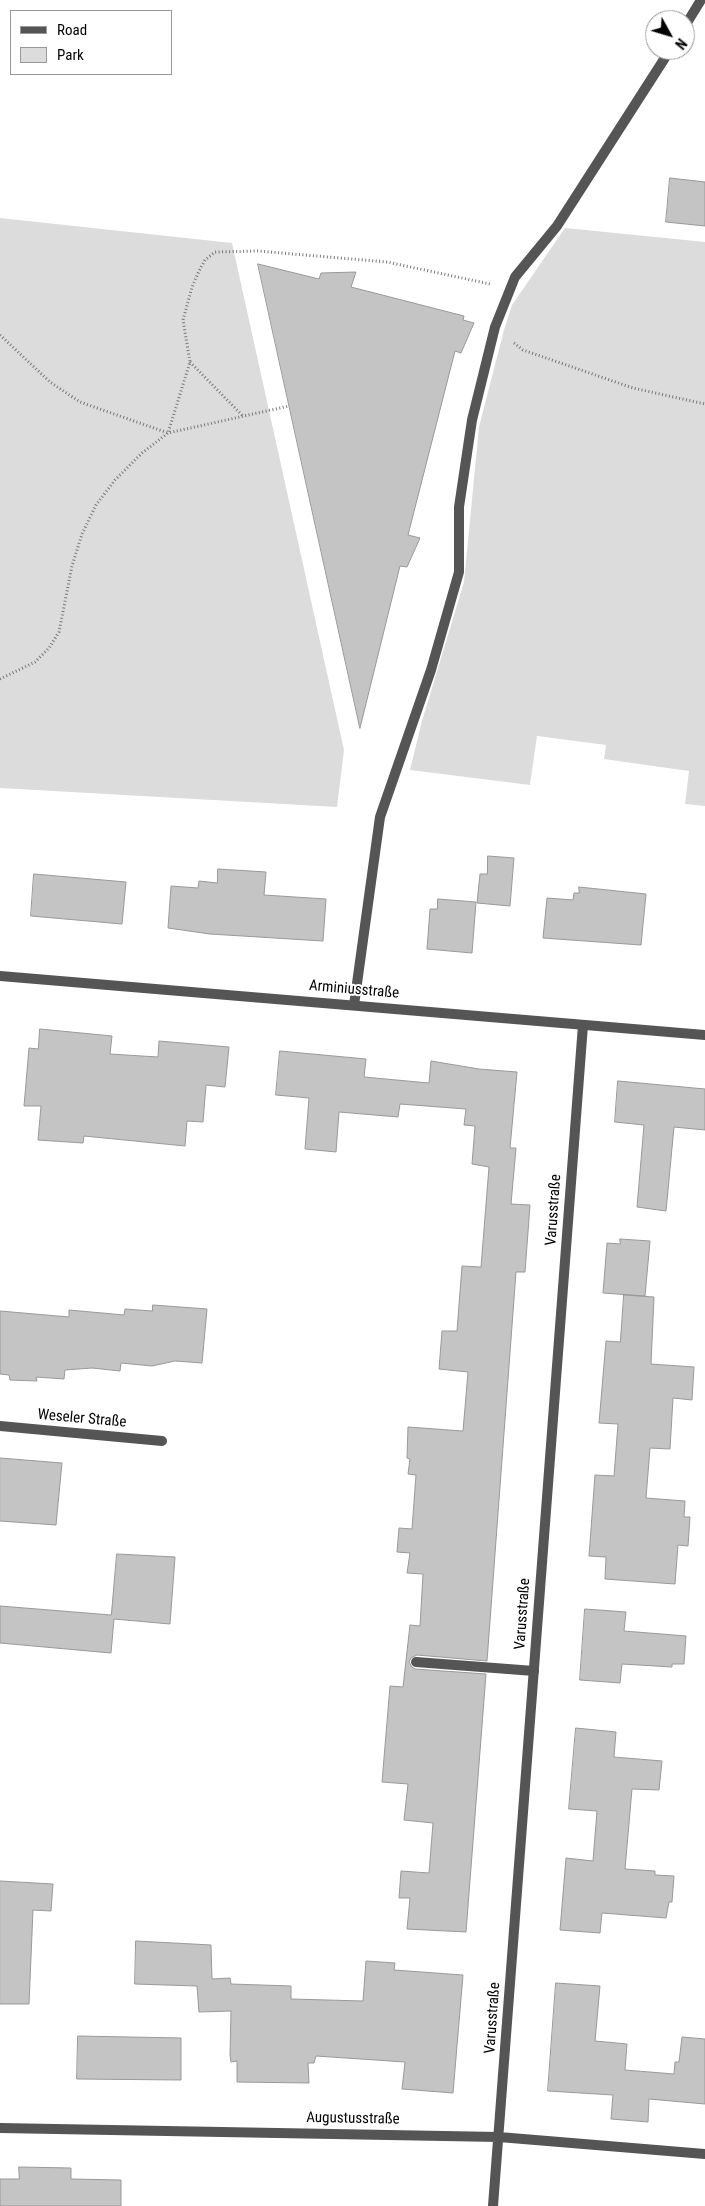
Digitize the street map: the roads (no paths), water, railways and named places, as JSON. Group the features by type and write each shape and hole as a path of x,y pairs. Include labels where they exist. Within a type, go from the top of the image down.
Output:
{"street":[{"path":"695,11 702,0"},
{"path":"354,1005 380,817 431,670 459,572 460,507 472,420 495,327 515,277 562,219 664,60"},
{"name":"Arminiusstraße","path":"0,976 705,1035"},
{"name":"Varusstraße","path":"493,2206 583,1024"},
{"name":"Weseler Straße","path":"0,1426 162,1441"},
{"path":"416,1662 534,1671"},
{"name":"Augustusstraße","path":"0,2128 499,2137 705,2154"}]}
